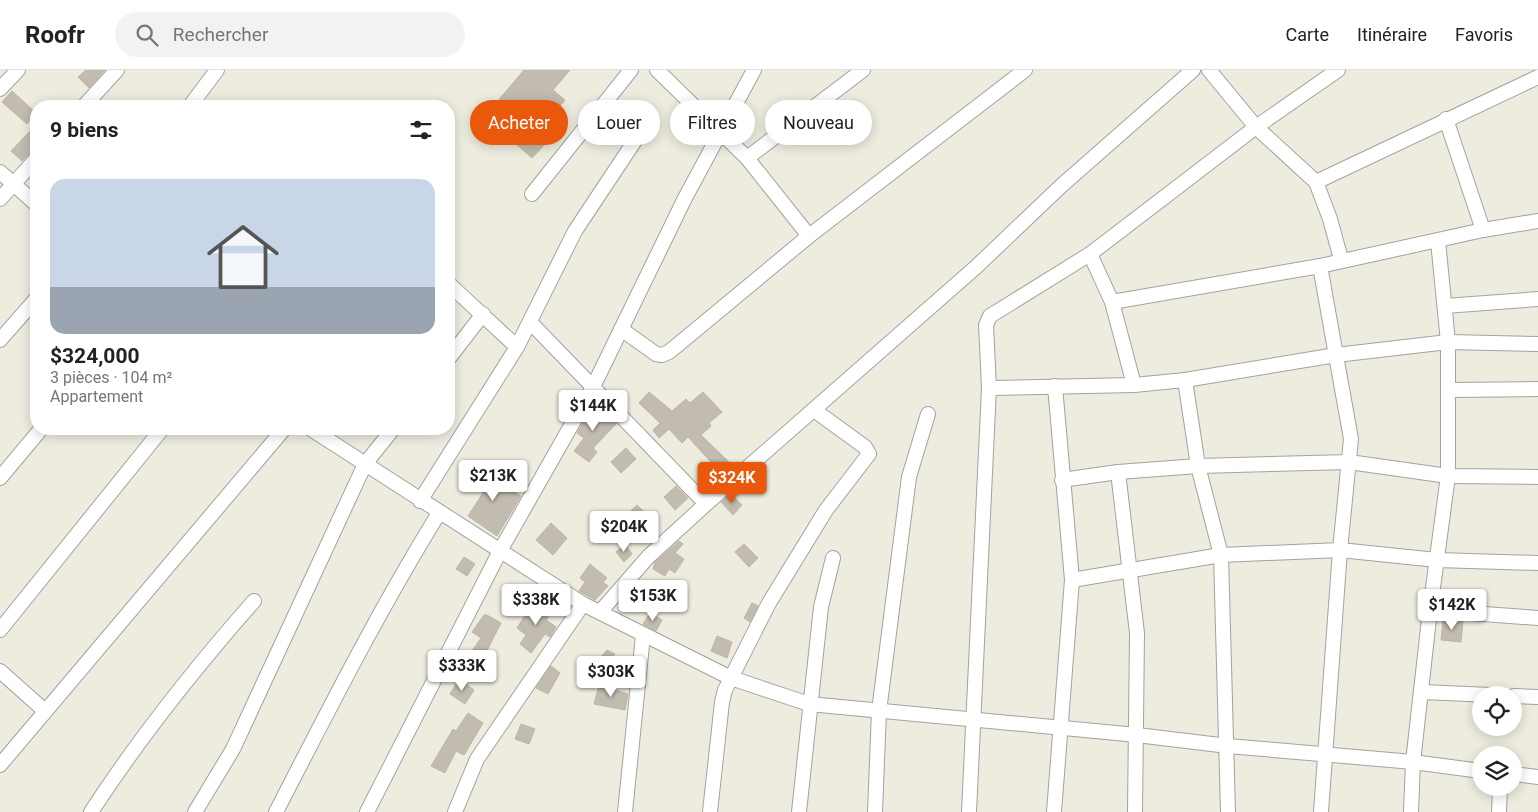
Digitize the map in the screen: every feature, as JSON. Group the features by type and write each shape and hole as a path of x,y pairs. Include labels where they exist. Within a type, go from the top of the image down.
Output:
{"street":[{"path":"0,89 18,70"},
{"path":"90,100 117,70"},
{"path":"194,100 217,70"},
{"path":"532,194 631,70"},
{"path":"657,70 687,100"},
{"path":"738,100 754,70"},
{"path":"747,158 863,70"},
{"path":"621,329 656,354 662,355 669,352 809,236 1025,70"},
{"path":"600,612 648,557 976,267 1061,186 1193,70"},
{"path":"1209,70 1256,127 1316,182 1330,219 1341,259"},
{"path":"969,812 989,388 986,325 990,316 1090,254 1256,127 1338,70"},
{"path":"1316,182 1538,77"},
{"path":"1446,119 1483,230"},
{"path":"420,500 531,323 575,231 632,145"},
{"path":"367,812 500,551 593,387 685,198 713,145"},
{"path":"734,145 747,158 809,236"},
{"path":"0,199 30,166"},
{"path":"0,172 30,199"},
{"path":"1112,302 1320,266 1341,259 1438,241 1483,230 1538,221"},
{"path":"1411,812 1413,762 1430,610 1448,476 1448,342 1438,241"},
{"path":"1090,254 1112,302 1134,385"},
{"path":"1320,266 1351,439 1340,550 1320,812"},
{"path":"455,289 517,347"},
{"path":"1445,306 1538,299"},
{"path":"0,340 30,306"},
{"path":"455,350 483,314"},
{"path":"531,323 706,504"},
{"path":"989,388 1134,385 1185,380 1336,355 1448,342 1538,344"},
{"path":"1185,380 1198,466 1221,555 1228,746 1228,812"},
{"path":"1054,812 1072,580 1055,386"},
{"path":"1448,390 1538,388"},
{"path":"710,812 722,702 731,678 770,603 826,510 869,454 865,447 814,410"},
{"path":"875,812 879,711 909,477 928,414"},
{"path":"0,478 36,435"},
{"path":"0,630 157,435"},
{"path":"0,764 279,435"},
{"path":"320,435 583,604 731,678 809,704 1060,727 1228,746 1413,762 1472,770"},
{"path":"195,812 233,749 365,464 388,435"},
{"path":"1062,480 1118,472 1198,466 1349,462 1448,476 1538,477"},
{"path":"1118,472 1137,633 1135,812"},
{"path":"276,812 402,572 439,513"},
{"path":"1072,580 1221,555 1340,550 1438,560 1538,563"},
{"path":"799,812 809,704 821,607 832,558"},
{"path":"91,812 120,768 196,667 254,601"},
{"path":"455,812 477,759 583,604"},
{"path":"1430,610 1538,618"},
{"path":"625,812 643,635"},
{"path":"0,671 45,711"},
{"path":"1422,692 1472,694"},
{"path":"1522,696 1538,697"},
{"path":"1522,775 1538,777"},
{"path":"1499,812 1500,796"}],"building":[{"path":"86,70 105,70 89,88 78,77"},
{"path":"524,70 570,70 553,90 565,100 499,100"},
{"path":"12,91 30,108 30,120 27,124 2,102"},
{"path":"30,131 30,153 22,161 11,151"},
{"path":"517,145 544,145 532,158"},
{"path":"649,392 672,411 686,399 690,403 703,392 722,412 709,423 711,426 701,435 730,463 721,473 688,437 682,443 669,429 659,438 653,430 660,423 639,403"},
{"path":"594,404 616,424 593,448 597,452 589,462 574,451 584,438 577,433"},
{"path":"626,448 636,459 621,473 611,462"},
{"path":"487,466 496,473 494,476 502,480 499,483 521,496 497,536 468,516 483,493 472,484"},
{"path":"676,486 688,498 675,510 664,497"},
{"path":"731,494 742,505 733,515 721,502"},
{"path":"637,505 658,526 645,537 634,525 632,528 623,518"},
{"path":"551,523 567,538 553,555 536,540"},
{"path":"679,541 683,544 675,553 684,559 675,573 669,569 665,576 653,569 655,562"},
{"path":"625,544 632,554 624,562 616,552"},
{"path":"744,544 758,558 749,567 735,552"},
{"path":"464,557 475,564 467,576 456,569"},
{"path":"590,564 607,578 603,582 608,586 595,600 579,591 585,582 580,578"},
{"path":"533,603 552,610 546,620 556,627 550,637 545,634 531,653 520,644 526,635 517,628"},
{"path":"752,603 758,606 750,622 744,618"},
{"path":"650,613 662,620 656,631 643,624"},
{"path":"484,615 501,623 478,668 465,661 481,638 472,632"},
{"path":"1443,620 1463,621 1461,642 1441,640"},
{"path":"717,636 732,642 727,658 711,651"},
{"path":"607,650 615,654 595,683 584,676"},
{"path":"551,666 560,673 548,694 536,688"},
{"path":"459,679 474,690 465,704 450,694"},
{"path":"599,685 628,694 625,710 594,704"},
{"path":"468,713 483,723 464,755 456,751 445,773 431,766 453,729 456,731"},
{"path":"521,724 535,729 529,744 515,739"}]}
